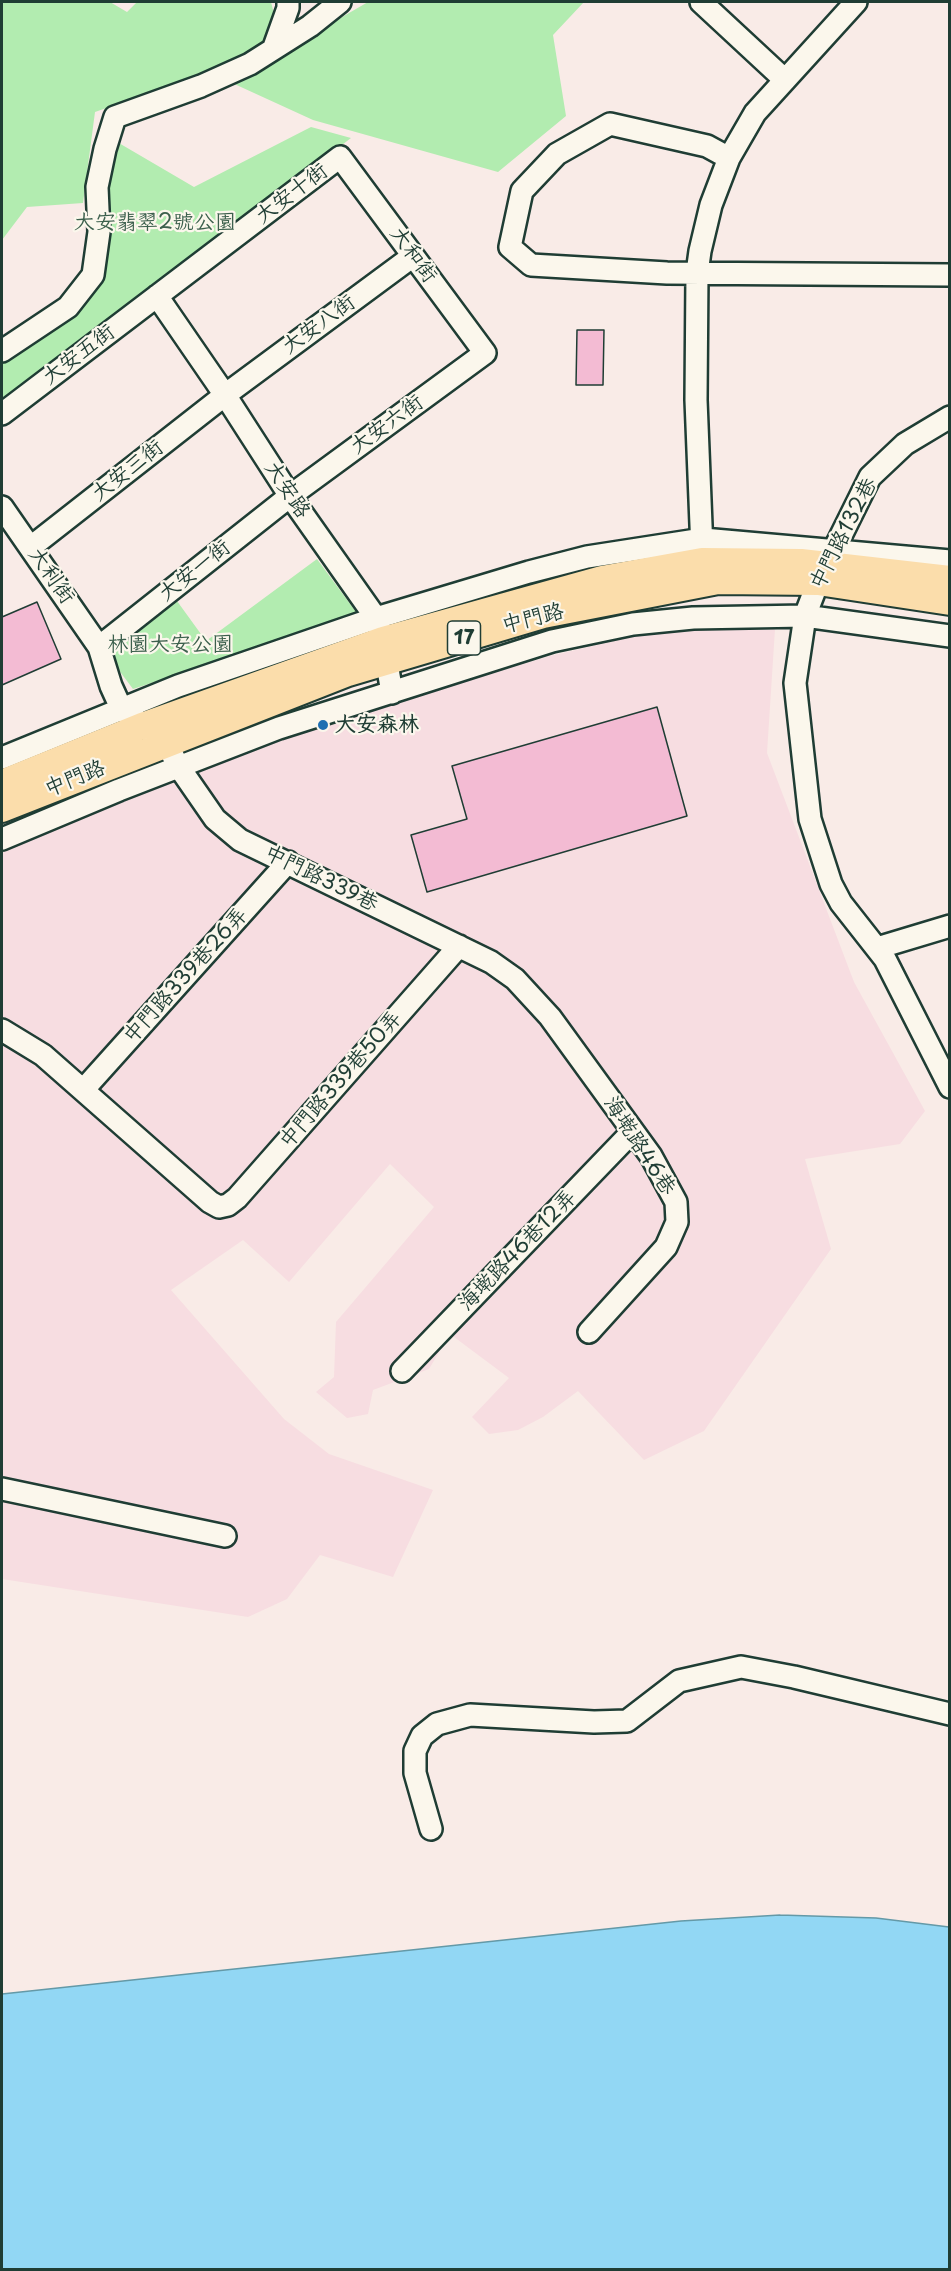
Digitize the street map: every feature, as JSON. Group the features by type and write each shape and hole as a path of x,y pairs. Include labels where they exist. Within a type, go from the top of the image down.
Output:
{"main road":[{"name":"中門路","path":"2,783 142,726 382,640 702,550 950,579"},
{"name":"中門路","path":"2,809 348,673 382,640 543,615 718,581 826,566 950,602"}],"street":[{"path":"274,47 288,2"},
{"path":"2,351 68,307 93,275 99,232 97,187 115,117 201,86 250,64 310,26 340,2"},
{"path":"701,2 786,80"},
{"path":"702,550 696,400 697,273 711,205 729,158 755,113 856,2"},
{"path":"729,158 707,146 610,124 557,154 522,191 510,247 531,265 697,273 950,275"},
{"name":"大和街","path":"340,157 485,353"},
{"name":"大安十街","path":"157,296 340,157"},
{"name":"大安八街","path":"225,394 413,256"},
{"name":"大安路","path":"157,296 225,394 382,640 392,693"},
{"name":"大安五街","path":"2,414 157,296"},
{"name":"大安六街","path":"290,496 485,353"},
{"name":"大安三街","path":"31,547 225,394"},
{"name":"中門路132巷","path":"950,417 905,444 870,477 826,566 805,616 795,683 810,819 831,884 841,903 885,959 950,1088"},
{"name":"大安一街","path":"99,646 290,496"},
{"name":"大利街","path":"2,507 99,646 111,686 121,708"},
{"name":"中門路","path":"826,566 950,561"},
{"name":"中門路","path":"2,839 279,728 552,642 633,624 704,617 805,616 950,636"},
{"name":"中門路","path":"2,758 121,708 382,640"},
{"name":"中門路339巷","path":"121,708 166,743 179,767 215,819 240,840 491,962 515,979 550,1017"},
{"name":"中門路339巷26弄","path":"84,1089 288,862"},
{"path":"877,948 950,926"},
{"name":"中門路339巷50弄","path":"84,1089 210,1202 219,1207 228,1205 237,1198 459,946"},
{"name":"海墘路46巷","path":"550,1017 651,1156 676,1202 677,1222 666,1247 589,1332"},
{"path":"2,1030 43,1055 84,1089"},
{"name":"海墘路46巷12弄","path":"402,1371 633,1131"},
{"path":"2,1489 225,1536"},
{"path":"431,1829 415,1773 415,1751 422,1736 437,1724 470,1715 594,1722 627,1721 679,1680 741,1667 794,1677 950,1714"}],"shaded area":[{"path":"775,629 767,753 854,982 925,1111 900,1144 805,1159 831,1249 704,1431 644,1460 578,1391 543,1417 518,1430 489,1434 472,1417 509,1378 450,1334 429,1369 373,1390 368,1414 347,1418 316,1392 334,1377 336,1322 434,1207 390,1164 289,1282 243,1240 171,1290 284,1419 329,1454 433,1490 393,1577 320,1555 287,1599 248,1617 2,1579 2,849 207,760 550,656 641,635 702,630"}],"green space":[{"path":"2,2 110,2 127,12 137,2 271,2 281,41 190,79 95,112 83,203 27,207 2,240"},
{"path":"368,2 584,2 553,35 566,116 498,172 313,120 230,82"},
{"name":"大安翡翠2號公園","path":"311,127 351,138 2,406 2,354 97,277 112,139 194,187"},
{"name":"林園大安公園","path":"317,559 359,616 133,689 106,653 177,601 206,641"}],"water":[{"path":"780,1915 876,1918 949,1927 949,2269 2,2269 2,1994 681,1921"}],"building":[{"path":"577,330 604,330 603,385 576,385"},
{"path":"37,602 61,659 2,685 2,617"},
{"path":"657,707 687,816 427,892 411,835 467,819 452,766"}],"place":[{"name":"大安森林","path":"323,725"}]}
